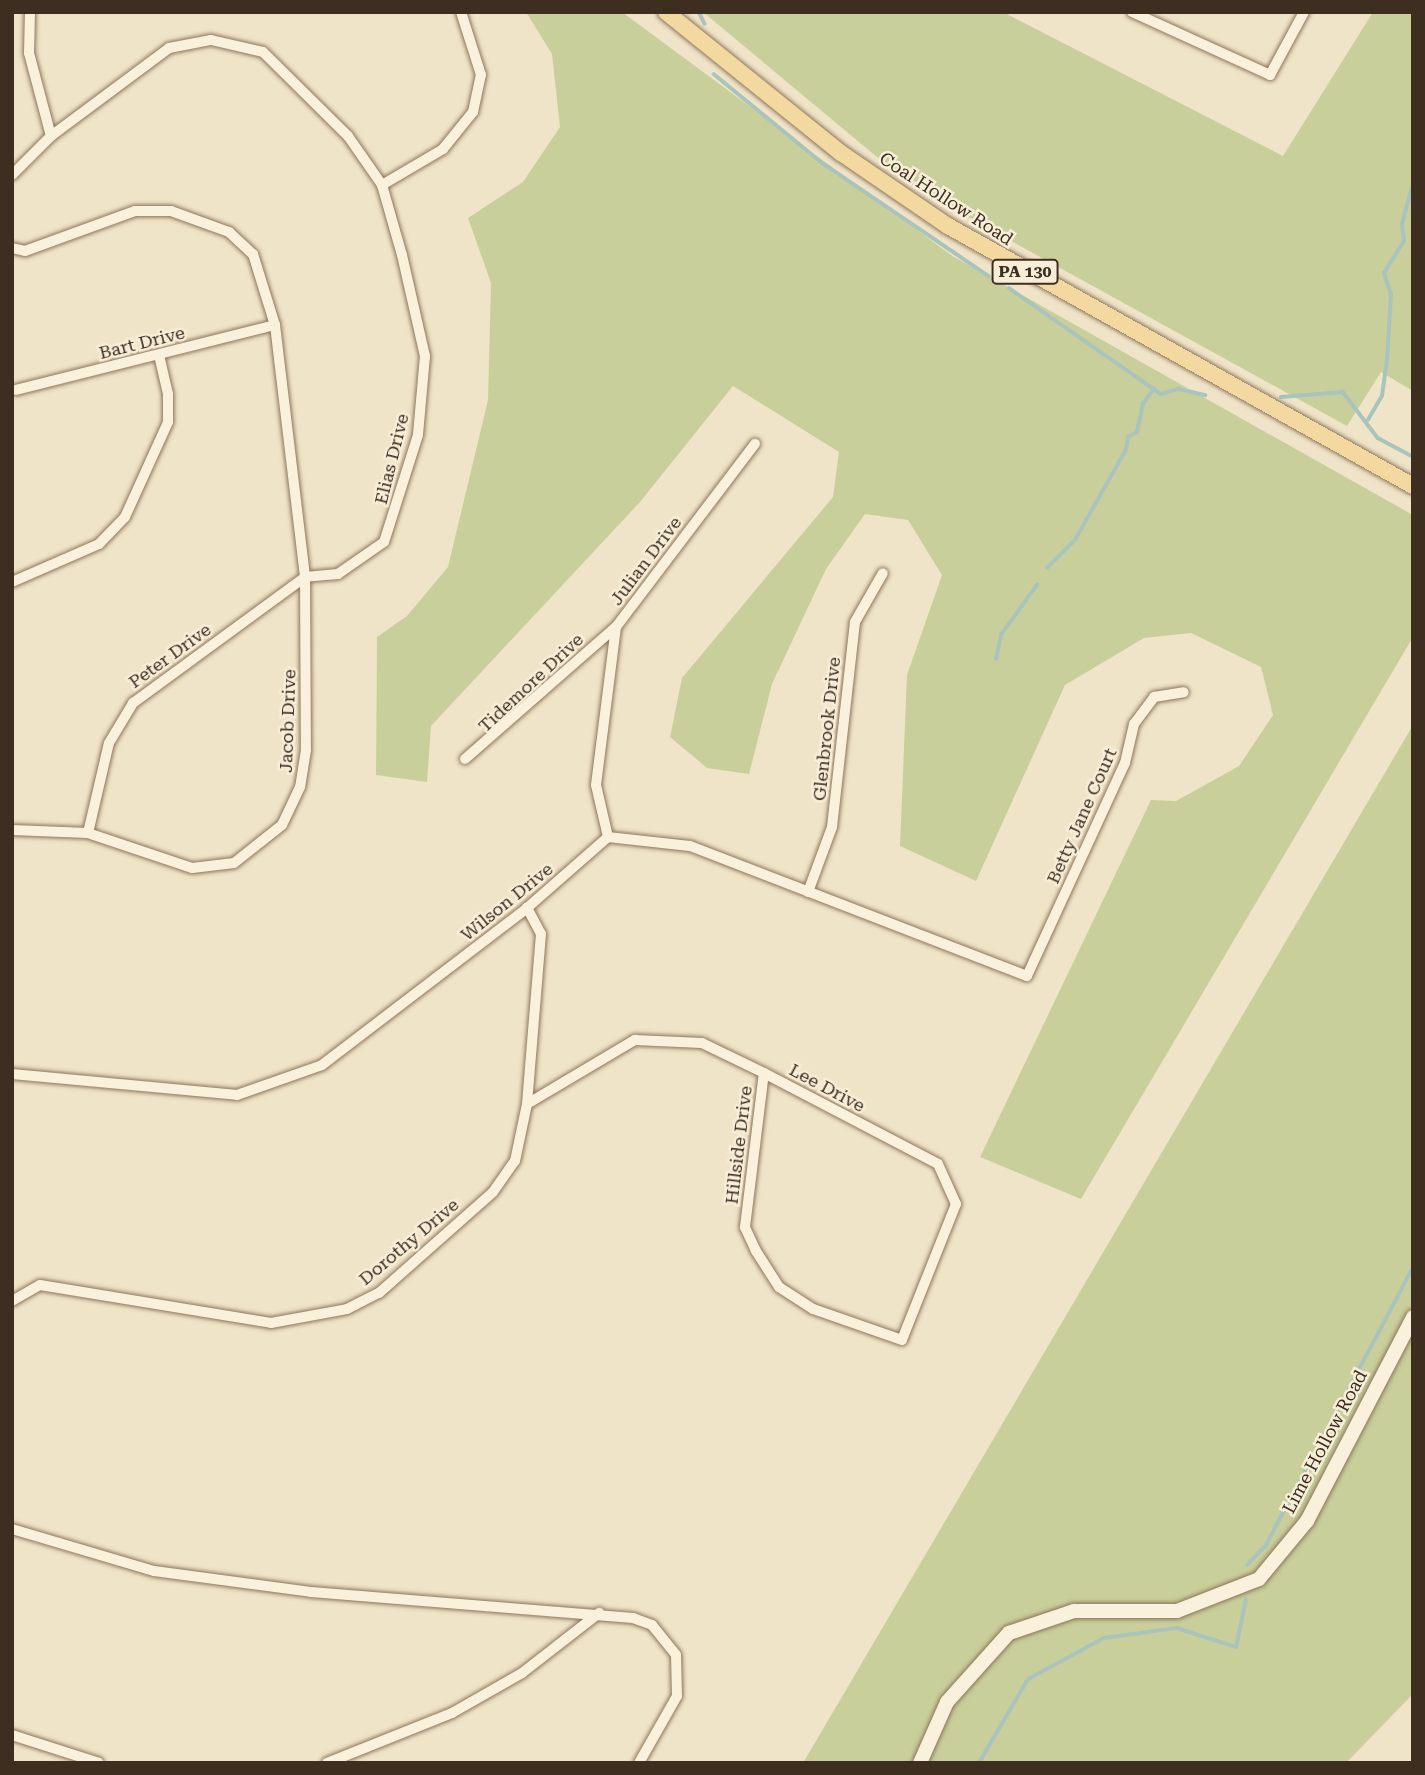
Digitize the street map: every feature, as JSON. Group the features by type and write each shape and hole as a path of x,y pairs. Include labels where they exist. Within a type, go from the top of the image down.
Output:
{"main road":[{"name":"Coal Hollow Road","path":"666,12 841,153 948,226 1413,486"}],"street":[{"path":"30,12 29,53 51,136"},
{"path":"382,185 443,149 473,112 481,75 461,12"},
{"path":"1132,12 1270,75 1304,12"},
{"name":"Elias Drive","path":"12,175 51,136 169,48 211,40 263,52 348,136 382,185 425,356 418,435 384,542 338,575 305,577"},
{"path":"12,248 25,251 135,211 198,217 229,232 253,254 275,324 305,577"},
{"name":"Bart Drive","path":"16,390 159,356 275,324"},
{"path":"12,582 99,544 125,517 168,422 168,394 159,356"},
{"name":"Julian Drive","path":"608,837 596,785 616,627 755,444"},
{"name":"Glenbrook Drive","path":"808,892 832,827 855,622 883,573"},
{"name":"Jacob Drive","path":"12,830 88,833 192,868 234,863 257,850 282,825 300,787 306,750 305,577"},
{"name":"Peter Drive","path":"88,833 108,743 133,702 305,577"},
{"name":"Tidemore Drive","path":"465,759 616,627"},
{"name":"Betty Jane Court","path":"808,892 1027,976 1125,763 1134,724 1154,697 1184,692"},
{"path":"608,837 691,846 808,892"},
{"name":"Wilson Drive","path":"12,1074 237,1095 322,1065 527,908 608,837"},
{"name":"Dorothy Drive","path":"12,1301 40,1285 271,1323 347,1309 379,1293 493,1192 515,1161 527,1104 541,934 527,908"},
{"name":"Lee Drive","path":"527,1104 635,1040 702,1043 939,1164 956,1204 902,1340"},
{"name":"Hillside Drive","path":"764,1073 745,1227 756,1251 779,1287 813,1309 902,1340"},
{"name":"Lime Hollow Road","path":"920,1763 947,1702 1009,1633 1074,1611 1177,1611 1259,1580 1307,1521 1413,1317"},
{"path":"12,1529 154,1571 311,1592 599,1613 652,1625 676,1655 677,1696 639,1763"},
{"path":"327,1763 452,1713 522,1673 599,1613"},
{"path":"12,1735 100,1763"}],"green space":[{"path":"526,12 622,12 951,255 1413,515 1413,637 1081,1199 980,1157 1151,800 1176,801 1239,766 1273,715 1261,667 1191,633 1144,638 1065,685 976,881 900,846 907,675 942,575 908,520 865,514 826,569 772,684 749,774 707,768 670,737 682,678 833,497 839,452 733,386 640,502 431,726 427,782 376,775 377,637 407,616 448,567 488,400 491,283 468,218 523,182 560,127 552,54"},
{"path":"703,12 1003,12 1283,156 1373,12 1413,12 1413,391 1381,372 1347,426 913,187"},
{"path":"1413,725 1413,1694 1346,1763 803,1763"}],"waterway":[{"path":"699,12 705,24"},
{"path":"714,74 821,162 989,276"},
{"path":"1368,420 1382,396 1387,360 1391,295 1384,273 1404,241 1402,224 1413,184"},
{"path":"1009,288 1161,394 1179,389 1205,395"},
{"path":"1047,568 1075,540 1126,450 1128,437 1137,432 1143,404 1154,389"},
{"path":"1281,397 1343,392 1378,438 1413,457"},
{"path":"996,659 1001,635 1037,585"},
{"path":"1247,1565 1266,1545 1413,1267"},
{"path":"979,1763 1028,1679 1104,1638 1177,1628 1236,1647 1246,1600"}]}
